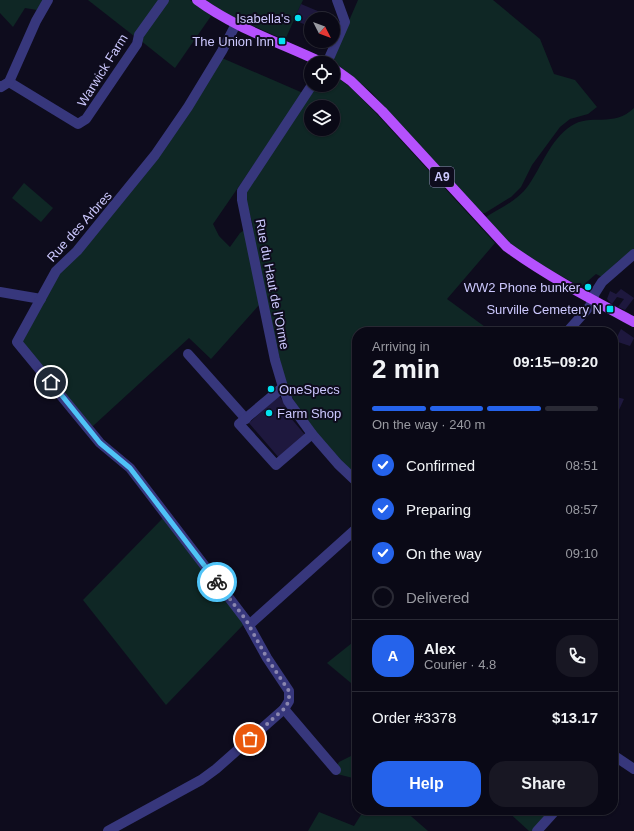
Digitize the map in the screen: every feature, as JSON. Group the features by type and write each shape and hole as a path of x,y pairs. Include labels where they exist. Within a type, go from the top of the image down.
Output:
{"main road":[{"path":"197,0 212,11 236,24 307,56"},
{"name":"A9","path":"340,73 351,81 382,111 507,247 593,300 634,322"}],"street":[{"path":"4,84 48,0"},
{"name":"Warwick Farm","path":"4,84 78,124 86,119 137,44 139,35 164,0"},
{"path":"330,56 345,22 337,0"},
{"name":"Rue des Arbres","path":"236,24 222,51 188,107 155,155 77,251 56,271 17,342 100,443 130,468 249,625"},
{"name":"Rue du Haut de l'Orme","path":"307,92 242,190 242,200 275,360 288,401 312,434 338,464 352,477"},
{"path":"571,327 590,306 602,282 634,254"},
{"path":"0,292 41,299"},
{"path":"188,354 246,418"},
{"path":"283,388 239,424 276,465 312,434"},
{"path":"108,831 201,780 216,769 284,709 289,701 289,691 267,658 249,625 352,532"},
{"path":"284,709 336,770"},
{"path":"618,758 634,769"},
{"path":"536,831 551,815"}],"green space":[{"path":"0,0 43,0 37,10 25,8 13,27 0,13"},
{"path":"88,0 160,0 134,36"},
{"path":"168,0 190,0 211,16 175,68 140,40"},
{"path":"206,0 303,0 285,40 224,13"},
{"path":"358,0 493,0 540,39 554,74 575,80 597,107 588,114 570,119 560,127 532,165 521,187 511,197 485,213 481,213 371,92 340,67 340,56 335,56 337,48 340,48 340,41"},
{"path":"222,58 303,93 213,224 219,236 230,247 240,233 246,229 259,305 211,359 189,338 93,426 89,425 22,342 58,273 78,254"},
{"path":"340,79 351,88 375,112 495,243 447,299 485,327 352,327 352,474 336,458 307,422 285,383 256,251 252,222 245,198 248,186 304,102 304,136 340,136 340,100 305,100 310,92 340,92"},
{"path":"634,108 634,249 617,262 602,277 596,274 581,287 524,255 505,240 486,217 509,203 524,191 557,138 571,126 578,122 618,117 626,114"},
{"path":"24,183 53,208 41,222 12,198"},
{"path":"164,517 244,624 166,705 83,600"},
{"path":"352,643 352,684 327,663"},
{"path":"352,756 352,778 333,773 339,762"},
{"path":"319,812 354,826 361,815 410,815 428,831 308,831"},
{"path":"511,815 546,815 532,831 529,831"}],"building":[{"path":"301,4 320,12 304,12 304,24 294,20"},
{"path":"621,289 634,298 625,310 618,307 624,299 617,297 612,304 607,299 610,291 616,294"},
{"path":"621,329 634,338 630,346 618,342 618,335"},
{"path":"279,396 288,407 284,410 306,436 280,459 249,423"},
{"path":"618,397 624,399 618,412"}],"way so far":[{"path":"217,582 246,620 267,658 289,691 289,701 284,709 250,739"}],"place":[{"name":"Isabella's","path":"298,18"},
{"name":"The Union Inn","path":"282,41"},
{"name":"WW2 Phone bunker","path":"588,287"},
{"name":"Surville Cemetery N","path":"610,309"},
{"name":"OneSpecs","path":"271,389"},
{"name":"Farm Shop","path":"269,413"}],"route":[{"path":"51,382 100,443 130,468 217,582"}]}
